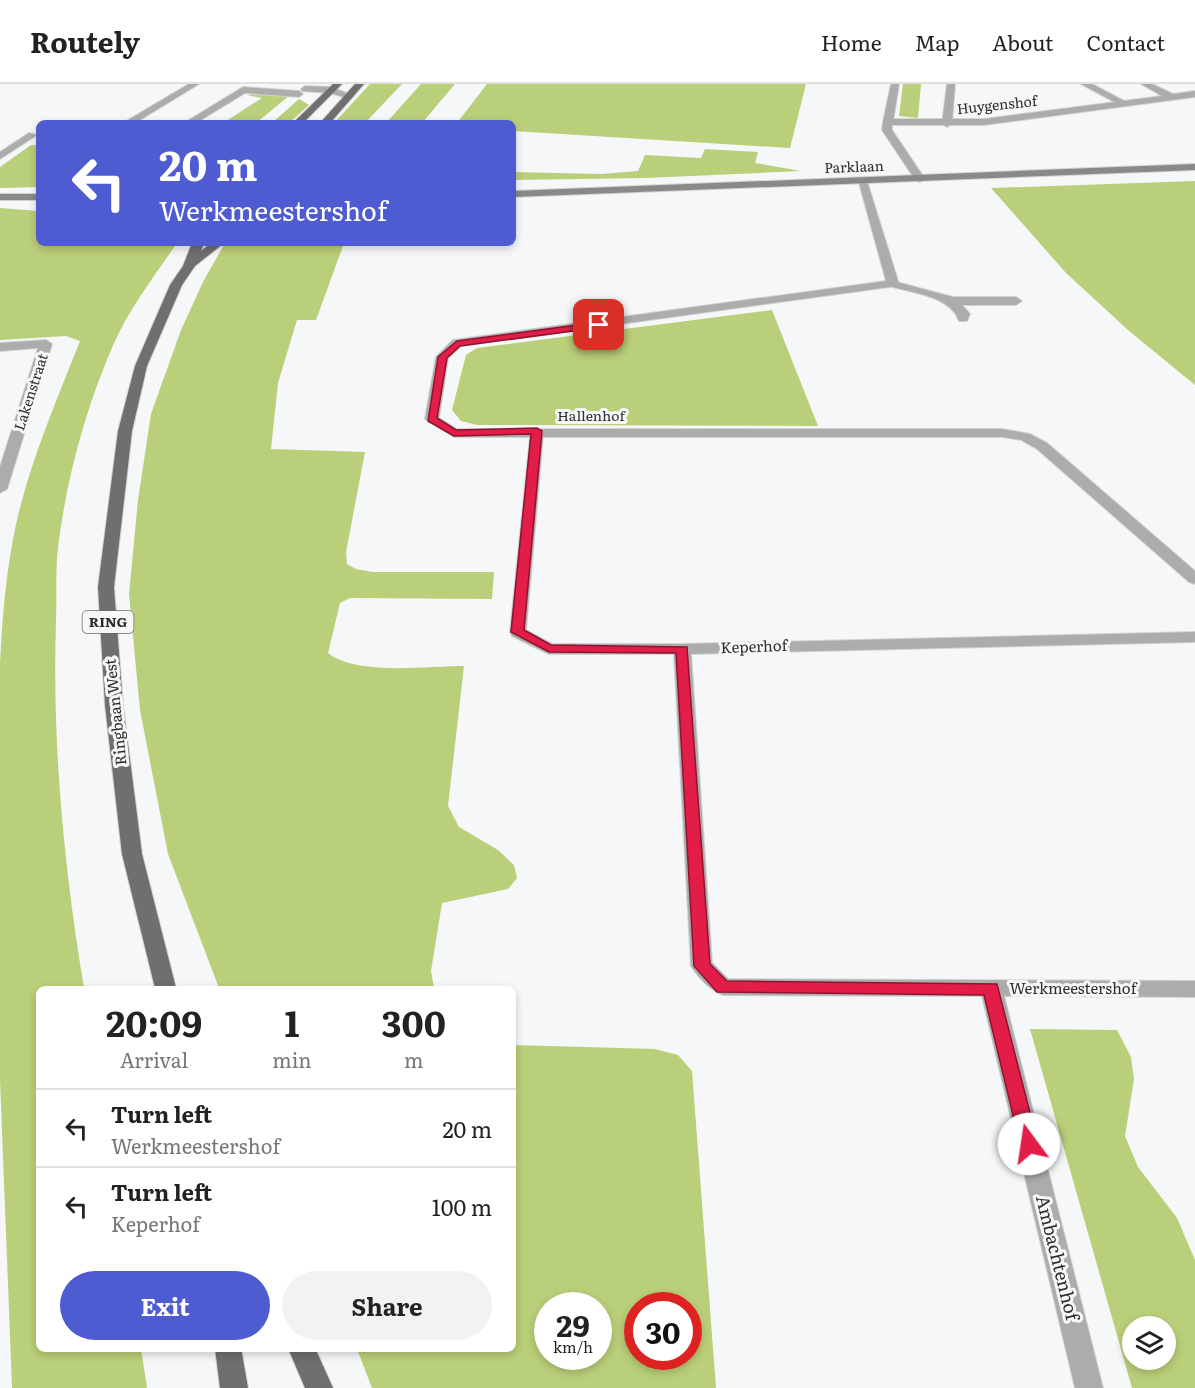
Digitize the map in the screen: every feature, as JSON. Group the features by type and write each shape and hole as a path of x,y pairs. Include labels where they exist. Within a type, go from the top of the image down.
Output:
{"main road":[{"path":"328,120 360,84"},
{"path":"301,120 332,90"},
{"name":"Ringbaan West","path":"165,986 132,854 114,705 106,587 124,431 141,366 176,285 189,266 197,246"},
{"name":"Ringbaan West","path":"189,266 214,246"},
{"path":"229,1352 234,1388"},
{"path":"303,1352 319,1388"}],"street":[{"path":"133,120 195,84"},
{"path":"268,84 302,91"},
{"path":"895,84 887,130 920,179"},
{"path":"947,124 951,84"},
{"path":"1085,84 1125,104"},
{"path":"1145,84 1174,98"},
{"path":"194,120 243,87 302,91 332,90 350,96"},
{"name":"Huygenshof","path":"888,122 947,124 984,122 1195,94"},
{"path":"0,156 32,135"},
{"name":"Parklaan","path":"516,194 1195,167"},
{"path":"862,181 893,284 952,301 1016,301"},
{"path":"0,197 36,197"},
{"name":"Hallenhof","path":"893,284 457,344 442,357 432,419 454,433 537,431 991,433 1025,437 1042,446 1195,579"},
{"path":"952,301 964,314 963,318"},
{"name":"Lakenstraat","path":"0,347 46,344 0,489"},
{"name":"Keperhof","path":"537,431 518,632 549,649 682,650 949,640 1195,637"},
{"name":"Werkmeestershof","path":"682,650 702,966 723,987 1195,989"},
{"name":"Ambachtenhof","path":"991,989 1089,1388"}],"green space":[{"path":"370,84 402,84 368,120 337,120"},
{"path":"421,84 455,84 425,120 389,120"},
{"path":"487,84 806,84 790,148 516,131 516,120 459,120"},
{"path":"903,84 921,84 918,118 899,116"},
{"path":"247,95 289,96 260,120 228,120 262,98"},
{"path":"299,99 309,105 292,120 275,120"},
{"path":"31,145 36,145 36,187 0,188 0,167"},
{"path":"705,149 758,152 755,163 801,171 646,178 516,180 516,172 602,174 638,171 645,155 701,158"},
{"path":"1195,181 1195,385 1128,330 1066,273 991,188"},
{"path":"0,208 36,211 36,246 175,246 135,304 114,343 95,390 80,439 63,515 58,550 55,667 58,760 65,852 84,986 36,986 36,1352 141,1352 147,1388 12,1388 0,1079 0,663 6,589 17,519 32,467 80,341 66,336 0,340"},
{"path":"223,246 343,246 316,320 297,320 278,383 271,449 365,452 346,552 347,564 356,569 373,572 494,572 492,599 350,598 340,603 328,653 356,665 374,667 464,666 448,806 459,827 498,850 514,865 517,878 508,889 442,903 431,971 434,986 218,986 168,854 140,710 129,594 138,500 151,414 181,330 204,280"},
{"path":"772,310 818,426 477,425 461,421 452,410 466,355 477,348"},
{"path":"1030,1029 1117,1030 1131,1057 1134,1079 1125,1136 1138,1167 1177,1218 1195,1260 1195,1388 1132,1388 1127,1370 1176,1370 1176,1316 1122,1316 1122,1353"},
{"path":"516,1045 655,1049 678,1055 692,1071 716,1388 372,1388 358,1352 516,1352"}],"route":[{"path":"599,325 457,344 442,357 432,419 454,433 537,431 518,632 549,649 682,650 702,966 723,987 991,989 1029,1144"}]}
